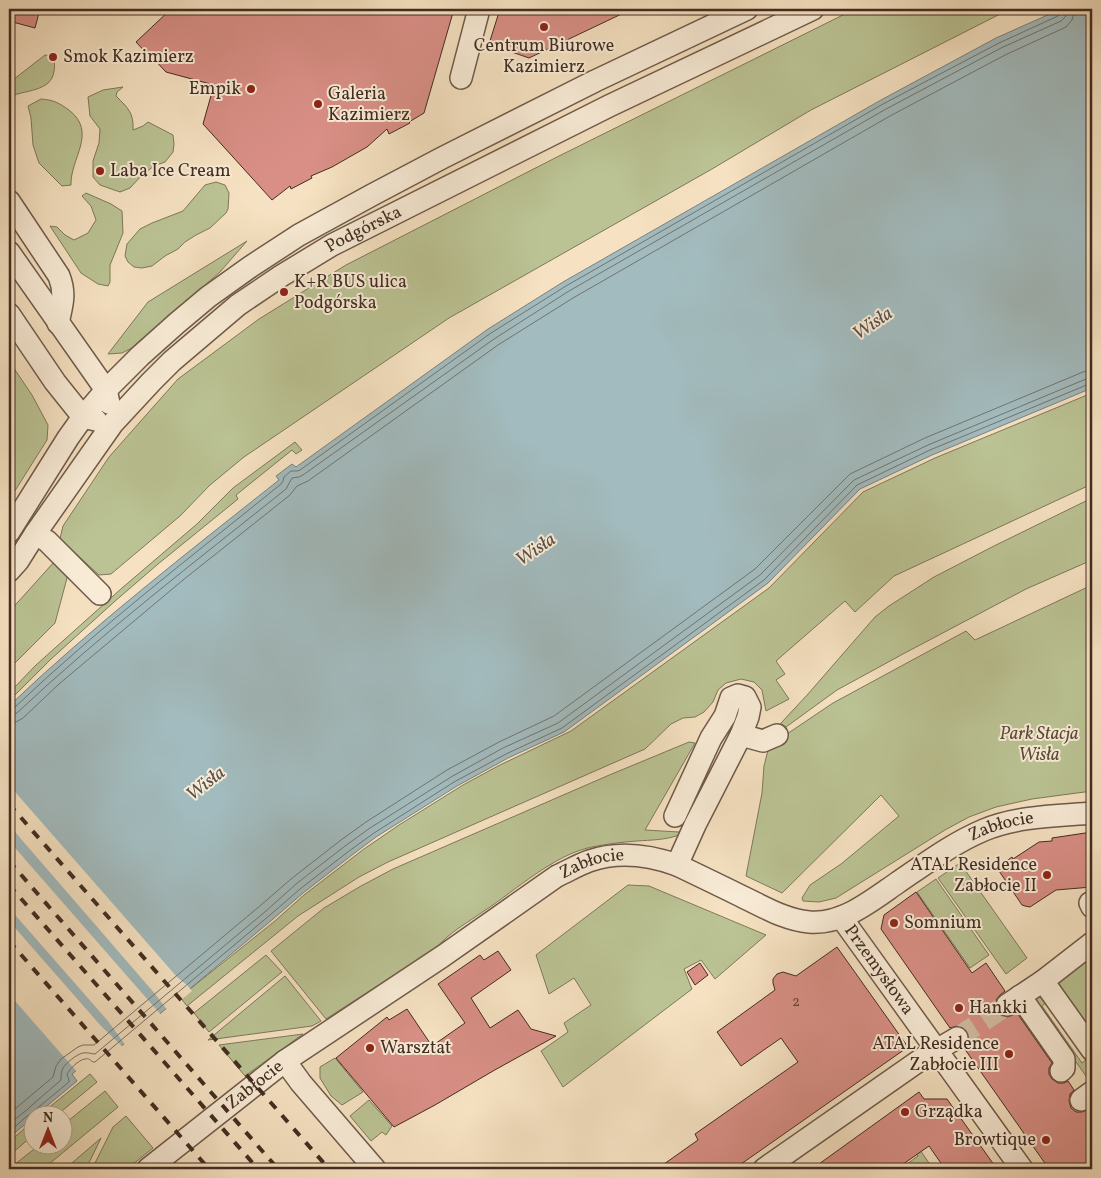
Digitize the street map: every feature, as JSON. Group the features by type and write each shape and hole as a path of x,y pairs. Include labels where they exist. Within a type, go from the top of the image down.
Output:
{"street":[{"path":"461,78 479,9"},
{"name":"Podgórska","path":"9,529 68,438 106,390 145,352 208,297 250,267 300,235 372,195 595,81 747,9"},
{"name":"Podgórska","path":"9,571 18,561 113,422 172,361 238,305 280,276 332,245 609,106 813,9"},
{"path":"9,201 59,276 64,295 58,323"},
{"path":"9,252 106,390 113,422 83,417 55,382 9,314"},
{"path":"36,534 47,541 100,594"},
{"path":"675,816 711,738 725,716 731,698 738,695 746,697 750,707 741,735 695,825 677,865"},
{"path":"741,735 763,741 777,735"},
{"name":"Zabłocie","path":"148,1169 285,1061 443,956 558,876 589,861 608,856 648,857 662,860 677,865 785,916 810,922 834,920 866,904 940,854 986,829 1019,820 1092,813"},
{"name":"Przemysłowa","path":"841,917 1022,1169"},
{"path":"1061,1071 1064,1068 1064,1059 1014,1000 1043,981 1092,943"},
{"path":"1043,981 1092,1050"},
{"path":"764,1169 923,1058 957,1038"},
{"path":"285,1061 301,1083 375,1169"}],"green space":[{"path":"855,9 1010,9 811,110 712,169 449,318 244,457 210,485 180,516 111,574 99,575 60,539 63,526 109,457 178,379 259,319 346,265 557,157"},
{"path":"45,55 51,56 54,63 52,78 48,83 43,87 9,97 9,83"},
{"path":"123,87 117,92 116,96 129,111 133,130 148,122 173,135 174,144 173,152 165,162 154,166 130,188 120,192 100,185 93,177 93,161 99,143 100,129 90,116 88,97 103,90"},
{"path":"41,99 56,102 69,110 77,119 81,128 82,137 74,165 71,185 62,186 39,163 33,145 28,106"},
{"path":"216,182 225,185 229,193 228,209 210,228 185,242 178,249 152,266 134,267 128,262 125,256 127,244 140,229 183,211 205,185"},
{"path":"86,193 122,211 123,233 110,265 110,282 108,286 98,284 81,273 50,226 57,227 74,240 88,233 96,220 91,206 82,196"},
{"path":"247,241 220,272 134,347 122,353 108,354 148,302"},
{"path":"9,361 32,395 48,425 47,440 11,497 9,497"},
{"path":"1092,393 1092,484 894,576 855,612 845,601 776,661 785,674 776,680 789,699 766,711 762,690 754,682 741,679 726,683 718,690 713,702 704,712 695,717 683,718 671,724 645,749 388,862 359,877 298,916 187,1006 180,997 275,921 304,895 364,849 463,785 571,731 769,588 863,492 935,458"},
{"path":"295,442 302,450 296,454 292,450 236,495 238,499 114,602 50,660 9,701 9,693 36,665 197,524 233,488"},
{"path":"1092,498 1092,560 1026,589 903,654 837,690 786,727 776,730 875,617 889,606 934,577"},
{"path":"54,562 65,571 67,578 55,623 9,669 9,612"},
{"name":"Park Stacja Wisła","path":"1092,585 1092,791 1032,799 996,807 969,817 836,898 819,902 803,901 802,898 810,885 841,864 899,816 881,795 782,893 746,876 762,793 764,766 770,742 781,738 833,703 966,631 975,640"},
{"path":"689,742 695,743 645,830 679,832 679,835 664,839 598,846 564,857 536,874 459,928 436,948 326,1019 271,951 324,908 393,869"},
{"path":"960,863 1027,958 1006,974 938,878"},
{"path":"936,879 989,955 970,968 917,892"},
{"path":"628,885 649,886 766,935 715,979 701,960 684,969 692,989 563,1087 541,1051 568,1032 564,1023 591,1005 574,978 549,994 536,955"},
{"path":"1092,950 1092,1038 1057,987 1059,973"},
{"path":"266,955 282,972 209,1032 194,1013"},
{"path":"285,976 321,1021 312,1026 208,1040"},
{"path":"1029,996 1042,996 1047,1002 1042,1006 1082,1063 1087,1059 1092,1066 1092,1072 1086,1076"},
{"path":"303,1034 245,1076 219,1045"},
{"path":"335,1058 363,1092 342,1105 331,1096 320,1078 320,1067"},
{"path":"90,1074 97,1082 68,1106 51,1106"},
{"path":"105,1091 118,1107 72,1145 72,1118"},
{"path":"369,1100 392,1126 386,1135 382,1132 371,1141 350,1116"},
{"path":"126,1116 153,1148 127,1169 92,1169 113,1127"},
{"path":"22,1131 22,1145 9,1156 9,1142"},
{"path":"101,1138 86,1169 65,1169"},
{"path":"918,1147 933,1169 900,1169 918,1156 913,1149"},
{"path":"25,1156 59,1156 43,1169 9,1169"}],"water":[{"name":"Wisła","path":"1061,9 1092,9 1092,388 932,455 860,489 768,583 564,732 508,758 457,786 376,837 303,893 93,1070 86,1063 72,1074 77,1081 47,1106 22,1106 22,1127 9,1138 9,706 108,618 279,480 276,476 292,464 296,467 488,329 563,282 881,100 996,38"}],"pier":[{"path":"9,785 177,977 192,991 168,1011 9,825"},
{"path":"9,841 162,1016 126,1046 108,1021 9,908"},
{"path":"9,921 101,1026 124,1048 94,1073 86,1067 78,1073 9,994"}],"building":[{"path":"9,9 40,9 35,28 9,21"},
{"name":"Galeria Kazimierz","path":"171,9 454,9 424,113 389,134 387,129 367,147 332,167 311,176 312,178 291,189 290,186 272,200 203,124 214,85 166,72 136,42"},
{"name":"Centrum Biurowe Kazimierz","path":"500,9 632,9 529,58 489,44"},
{"name":"ATAL Residence Zabłocie II","path":"1092,832 1092,887 1056,890 1030,907 1022,905 997,868 1039,842 1052,841 1052,838"},
{"name":"ATAL Residence Zabłocie III","path":"916,892 972,973 986,963 1005,991 996,1000 996,1012 1001,1016 1007,1017 1017,1013 1052,1063 1049,1068 1049,1074 1052,1079 1058,1083 1068,1081 1074,1090 1070,1094 1071,1108 1076,1112 1082,1112 1091,1108 1092,1169 1049,1169 964,1048 968,1044 967,1031 963,1027 950,1028 881,929 884,915"},
{"path":"837,947 908,1047 734,1169 657,1169 698,1140 695,1134 798,1062 781,1038 741,1066 717,1032 775,990 773,979 777,974 783,972 796,976"},
{"path":"498,951 511,970 471,998 490,1028 518,1010 531,1029 556,1036 394,1127 336,1058 387,1017 389,1020 407,1009 432,1046 465,1023 438,984 480,955 484,960"},
{"path":"700,963 708,975 695,985 687,972"},
{"path":"919,1092 924,1099 947,1099 997,1169 945,1169 929,1146 896,1169 812,1169"}],"tunnel":[{"path":"957,1038 1007,1005"}],"railway":[{"path":"9,804 329,1169"},
{"path":"9,861 278,1169"},
{"path":"9,885 258,1169"},
{"path":"9,941 209,1169"}],"place":[{"name":"Centrum Biurowe Kazimierz","path":"544,27"},
{"name":"Smok Kazimierz","path":"53,57"},
{"name":"Empik","path":"251,89"},
{"name":"Galeria Kazimierz","path":"318,104"},
{"name":"Laba Ice Cream","path":"100,171"},
{"name":"K+R BUS ulica Podgórska","path":"284,292"},
{"name":"ATAL Residence Zabłocie II","path":"1047,875"},
{"name":"Somnium","path":"894,923"},
{"name":"Hankki","path":"959,1008"},
{"name":"Warsztat","path":"370,1048"},
{"name":"ATAL Residence Zabłocie III","path":"1009,1054"},
{"name":"Grządka","path":"905,1112"},
{"name":"Browtique","path":"1046,1140"}]}
